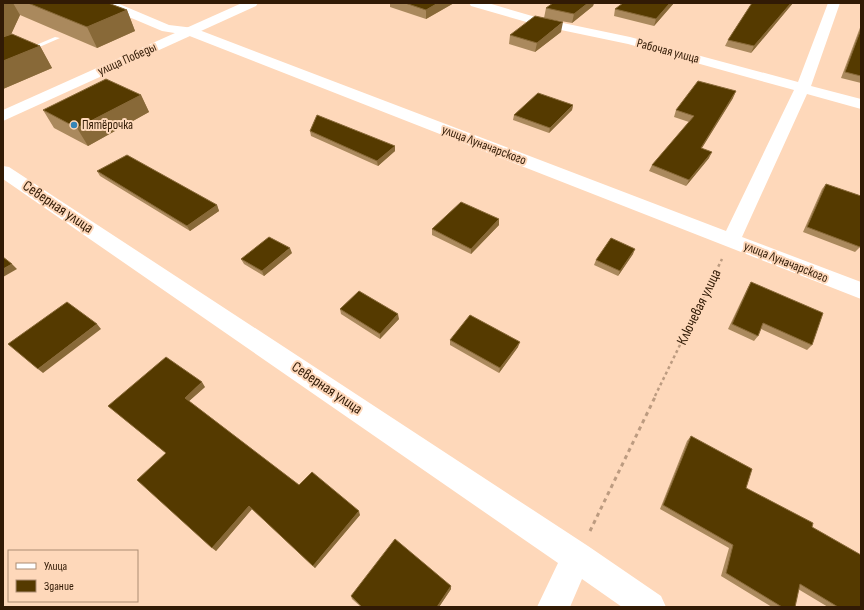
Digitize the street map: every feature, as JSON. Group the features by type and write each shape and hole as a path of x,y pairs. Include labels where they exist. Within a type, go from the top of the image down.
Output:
{"street":[{"name":"улица Луначарского","path":"107,3 166,28 189,31 861,291"},
{"name":"улица Победы","path":"3,116 252,3"},
{"name":"Рабочая улица","path":"475,3 537,21 630,41 861,104"},
{"path":"732,240 802,87 834,3"},
{"name":"Северная улица","path":"3,171 650,607"},
{"path":"553,607 577,557"}],"lane":[{"path":"3,61 57,38"}],"path":[{"name":"Ключевая улица","path":"577,557 732,240"}],"building":[{"path":"28,3 108,3 127,10 87,27"},
{"path":"405,3 438,3 426,10"},
{"path":"553,3 588,3 574,14 546,8"},
{"path":"623,3 670,3 656,19 615,9"},
{"path":"752,3 791,3 754,46 728,40"},
{"path":"535,16 563,22 537,43 510,35"},
{"path":"861,29 861,76 845,72"},
{"path":"12,34 40,46 3,61 3,37"},
{"path":"106,79 141,95 77,128 43,110"},
{"path":"698,81 736,91 701,148 712,152 689,180 652,165 694,116 676,110"},
{"path":"538,93 573,105 550,128 514,115"},
{"path":"317,115 395,146 377,161 310,131"},
{"path":"127,155 217,205 187,226 97,171"},
{"path":"826,184 861,196 860,247 807,227"},
{"path":"461,202 499,219 471,249 432,229"},
{"path":"269,237 290,248 262,271 241,259"},
{"path":"611,238 635,249 620,271 596,260"},
{"path":"3,257 12,264 3,269"},
{"path":"751,282 823,313 812,345 763,323 758,336 732,324"},
{"path":"359,291 398,314 380,334 340,309"},
{"path":"67,302 97,324 38,369 8,344"},
{"path":"470,315 520,342 500,368 450,340"},
{"path":"166,357 202,382 185,398 299,485 312,472 359,511 313,566 249,506 212,548 137,480 166,453 108,406"},
{"path":"691,436 752,469 746,488 813,523 812,527 861,555 861,607 838,607 800,584 795,607 782,607 726,573 733,545 663,505"},
{"path":"395,539 451,586 437,607 362,607 351,596"}],"place":[{"name":"Пятёрочка","path":"74,125"}]}
